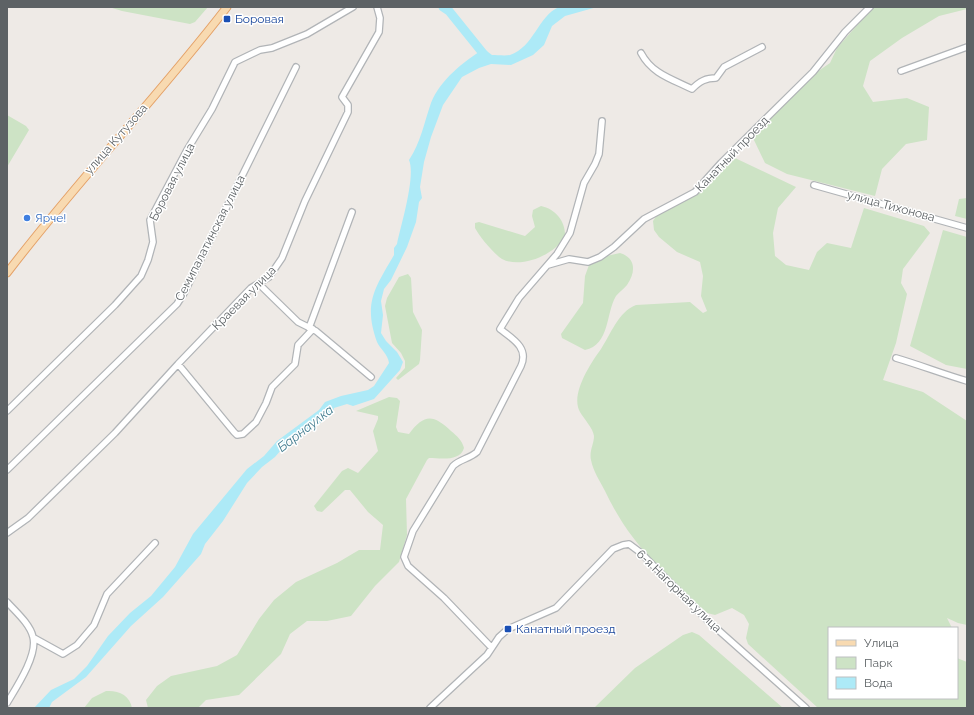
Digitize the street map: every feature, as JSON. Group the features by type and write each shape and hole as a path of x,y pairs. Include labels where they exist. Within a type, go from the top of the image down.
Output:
{"main road":[{"name":"улица Кутузова","path":"7,273 81,180 204,37 227,7"}],"street":[{"name":"Боровая улица","path":"7,411 115,305 140,276 148,260 154,242 150,220 187,150 212,109 235,62 260,50 272,48 307,34 353,7"},
{"name":"Краевая улица","path":"7,533 28,518 85,463 146,401 178,364 251,288 272,274 282,258 306,201 348,112 348,104 342,97 380,29 380,18 377,7"},
{"name":"Канатный проезд","path":"546,266 569,259 588,262 600,257 614,247 644,219 695,192 721,163 813,72 846,32 870,7"},
{"path":"641,53 646,62 654,70 692,89 699,82 709,78 716,78 724,68 762,46"},
{"path":"901,71 967,47"},
{"name":"Семипалатинская улица","path":"7,470 177,304 184,293 296,67"},
{"path":"430,708 487,655 491,647 444,598 408,566 404,557 413,531 453,466 461,459 472,456 477,452 521,366 524,359 523,351 518,344 500,329 520,298 557,254 570,233 584,183 599,154 602,121"},
{"name":"улица Тихонова","path":"814,185 967,228"},
{"path":"178,364 236,434 242,434 256,422 272,387 295,364 298,345 311,328 352,212"},
{"path":"259,284 298,322 311,328 371,377"},
{"path":"896,358 925,366 943,374 967,381"},
{"path":"7,602 27,625 34,638 63,654 77,645 94,625 107,594 155,543"},
{"name":"6-я Нагорная улица","path":"491,647 508,629 556,608 613,549 623,544 629,544 638,550 708,620 806,708"},
{"path":"7,703 29,664 34,638"}],"green space":[{"path":"109,7 208,7 195,22 190,24 122,11"},
{"path":"873,7 967,7 967,9 939,16 902,38 870,61 863,86 873,102 907,98 929,107 927,140 906,144 882,169 875,196 787,174 765,163 753,138 814,74 830,63 837,48"},
{"path":"7,115 26,126 29,130 7,167"},
{"path":"735,158 796,187 778,208 773,233 775,256 786,265 809,270 817,252 827,243 851,248 864,208 924,226 930,233 903,269 901,283 907,294 896,343 883,380 923,392 967,421 967,625 947,618 952,627 828,627 828,699 958,699 958,658 967,662 967,708 818,708 748,644 746,638 749,624 744,615 732,608 715,615 707,613 676,585 649,557 625,527 615,510 593,468 591,451 594,436 580,412 578,405 579,389 587,371 616,324 624,313 630,308 636,305 690,302 703,313 707,311 701,296 703,276 700,262 677,252 659,237 654,230 653,221 659,212 686,196"},
{"path":"967,198 967,219 955,216 959,199"},
{"path":"541,206 551,210 559,217 564,226 565,237 560,244 545,255 527,261 510,262 502,259 487,245 475,228 475,223 479,222 525,236 535,227 532,216 533,210"},
{"path":"943,230 967,237 967,369 946,365 910,346"},
{"path":"620,253 629,258 632,262 632,275 627,285 616,296 606,327 599,342 593,347 585,350 562,338 561,334 583,303 585,276 589,265 602,257"},
{"path":"408,274 411,278 413,312 422,330 420,360 419,364 398,380 396,378 405,368 405,361 401,353 392,343 385,306 387,298 399,277"},
{"path":"389,397 397,398 400,401 396,427 398,432 409,434 414,427 424,420 434,419 445,425 457,436 464,448 462,452 454,457 444,459 429,458 427,460 406,499 407,535 399,562 375,586 351,616 327,621 307,621 290,634 281,654 239,695 206,700 198,708 148,708 146,700 157,686 171,676 217,666 237,655 259,619 274,600 296,582 337,563 359,550 380,550 383,525 368,512 350,490 345,490 322,512 317,511 314,506 342,471 348,468 358,473 378,451 373,431 378,416 356,411"},
{"path":"692,632 699,635 783,708 594,708 635,668 683,635"},
{"path":"106,691 115,691 123,694 131,703 132,708 84,708 92,698"}],"water":[{"name":"Барнаулка","path":"559,7 597,7 565,16 552,26 544,45 533,55 511,65 491,64 479,68 462,77 443,105 431,137 424,162 420,187 422,198 419,202 416,222 407,247 391,280 384,289 381,301 383,315 381,333 386,341 397,352 403,362 400,370 374,399 353,406 347,404 334,408 333,413 312,429 303,431 288,442 275,457 262,467 247,483 223,521 205,544 201,554 163,597 131,626 86,677 52,702 49,708 34,708 51,690 74,679 87,666 108,636 130,613 151,596 175,567 193,534 247,469 264,456 277,441 319,410 325,402 341,396 368,390 374,386 389,363 387,357 378,345 373,328 371,306 373,296 381,277 394,255 394,248 397,244 411,177 409,160 419,139 431,103 446,79 469,59 484,49 492,55 510,55 518,51 531,39 546,17"}],"waterway":[{"path":"443,7 449,11 486,57"}],"place":[{"name":"Боровая","path":"227,19"},
{"name":"Ярче!","path":"27,218"},
{"name":"Канатный проезд","path":"508,629"}]}
